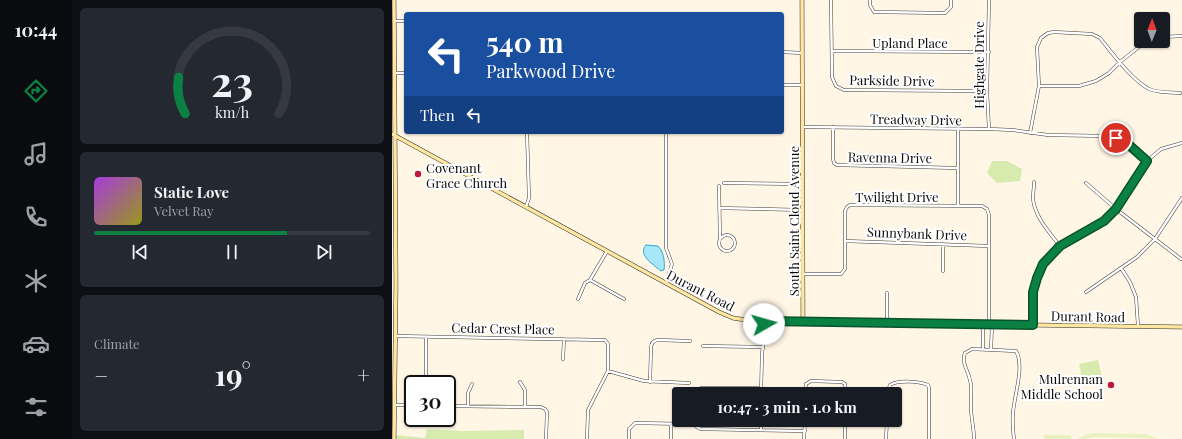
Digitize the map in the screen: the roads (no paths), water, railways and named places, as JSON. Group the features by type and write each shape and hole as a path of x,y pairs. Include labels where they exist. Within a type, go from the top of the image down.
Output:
{"street":[{"path":"394,0 393,135 394,285 396,336 394,439"},
{"name":"South Saint Cloud Avenue","path":"802,0 803,322"},
{"name":"Parkside Drive","path":"831,0 832,76 836,86 844,90 987,91"},
{"path":"870,0 870,5 874,12 945,13 951,7 951,0"},
{"name":"Highgate Drive","path":"989,0 987,91 989,129"},
{"path":"394,21 404,21"},
{"path":"1030,133 1038,86 1037,47 1040,38 1048,33 1092,34 1100,38 1136,79 1150,89 1163,92 1180,93"},
{"path":"1170,37 1182,36"},
{"path":"1038,86 1079,86 1096,81 1109,73 1138,48"},
{"name":"Upland Place","path":"832,51 989,52"},
{"path":"784,52 802,53"},
{"path":"394,73 404,73"},
{"path":"784,85 802,85"},
{"name":"Treadway Drive","path":"802,127 989,129 1013,130 1048,136 1107,136 1116,138 1129,145 1147,161"},
{"name":"Ravenna Drive","path":"832,128 833,159 834,163 837,165 958,168"},
{"path":"958,129 958,206 982,206 987,209 989,215 991,350"},
{"path":"526,207 529,198 527,134"},
{"name":"Durant Road","path":"393,135 726,315 743,320 1182,327"},
{"path":"666,135 666,248 672,264 666,283"},
{"path":"1033,325 1033,292 1043,264 1060,246 1104,221 1116,209 1147,161 1161,149 1182,143"},
{"path":"1034,182 1033,199 1037,212 1043,225 1060,246"},
{"path":"724,183 802,184"},
{"path":"1086,183 1116,209 1181,259"},
{"path":"719,186 719,245 725,250 730,250 734,246 734,239 730,235 725,235 720,239"},
{"path":"1086,292 1137,257 1155,239 1182,198"},
{"name":"Twilight Drive","path":"804,274 841,274 845,269 845,211 850,205 958,206"},
{"path":"720,208 802,210"},
{"name":"Sunnybank Drive","path":"845,241 989,246"},
{"path":"943,244 943,271"},
{"path":"578,299 585,283 590,280 607,251"},
{"path":"1121,268 1130,282 1136,297 1138,326"},
{"path":"590,280 624,299"},
{"path":"887,293 887,322"},
{"path":"761,387 764,321"},
{"path":"983,324 983,350"},
{"name":"Cedar Crest Place","path":"396,336 604,340 608,344 608,371"},
{"path":"426,336 426,375"},
{"path":"563,359 564,339"},
{"path":"650,382 651,344 657,340 690,341"},
{"path":"703,346 763,347"},
{"path":"974,439 970,409 972,390 970,378 964,362 965,353 972,349 1016,351 1019,355 1018,386 1013,412 1014,439"},
{"path":"587,439 588,410 608,371 644,382 689,383"},
{"path":"806,387 806,384 811,381 842,382 845,384 845,387"},
{"path":"520,382 525,390 525,407"},
{"path":"889,387 890,384 894,382 922,382 928,385 929,439"},
{"path":"468,406 468,393 472,384"},
{"path":"395,405 404,405"},
{"path":"456,406 541,407 547,412 546,439"},
{"path":"629,439 629,429 635,423 671,424 671,439"},
{"path":"696,427 701,429 804,431"},
{"path":"804,427 804,439"},
{"path":"845,427 845,439"},
{"path":"886,439 887,427"}],"water":[{"path":"646,245 658,246 660,248 664,257 664,270 661,271 645,256 644,249"}],"place":[{"name":"Covenant Grace Church","path":"418,174"},
{"name":"Mulrennan Middle School","path":"1111,385"}]}
